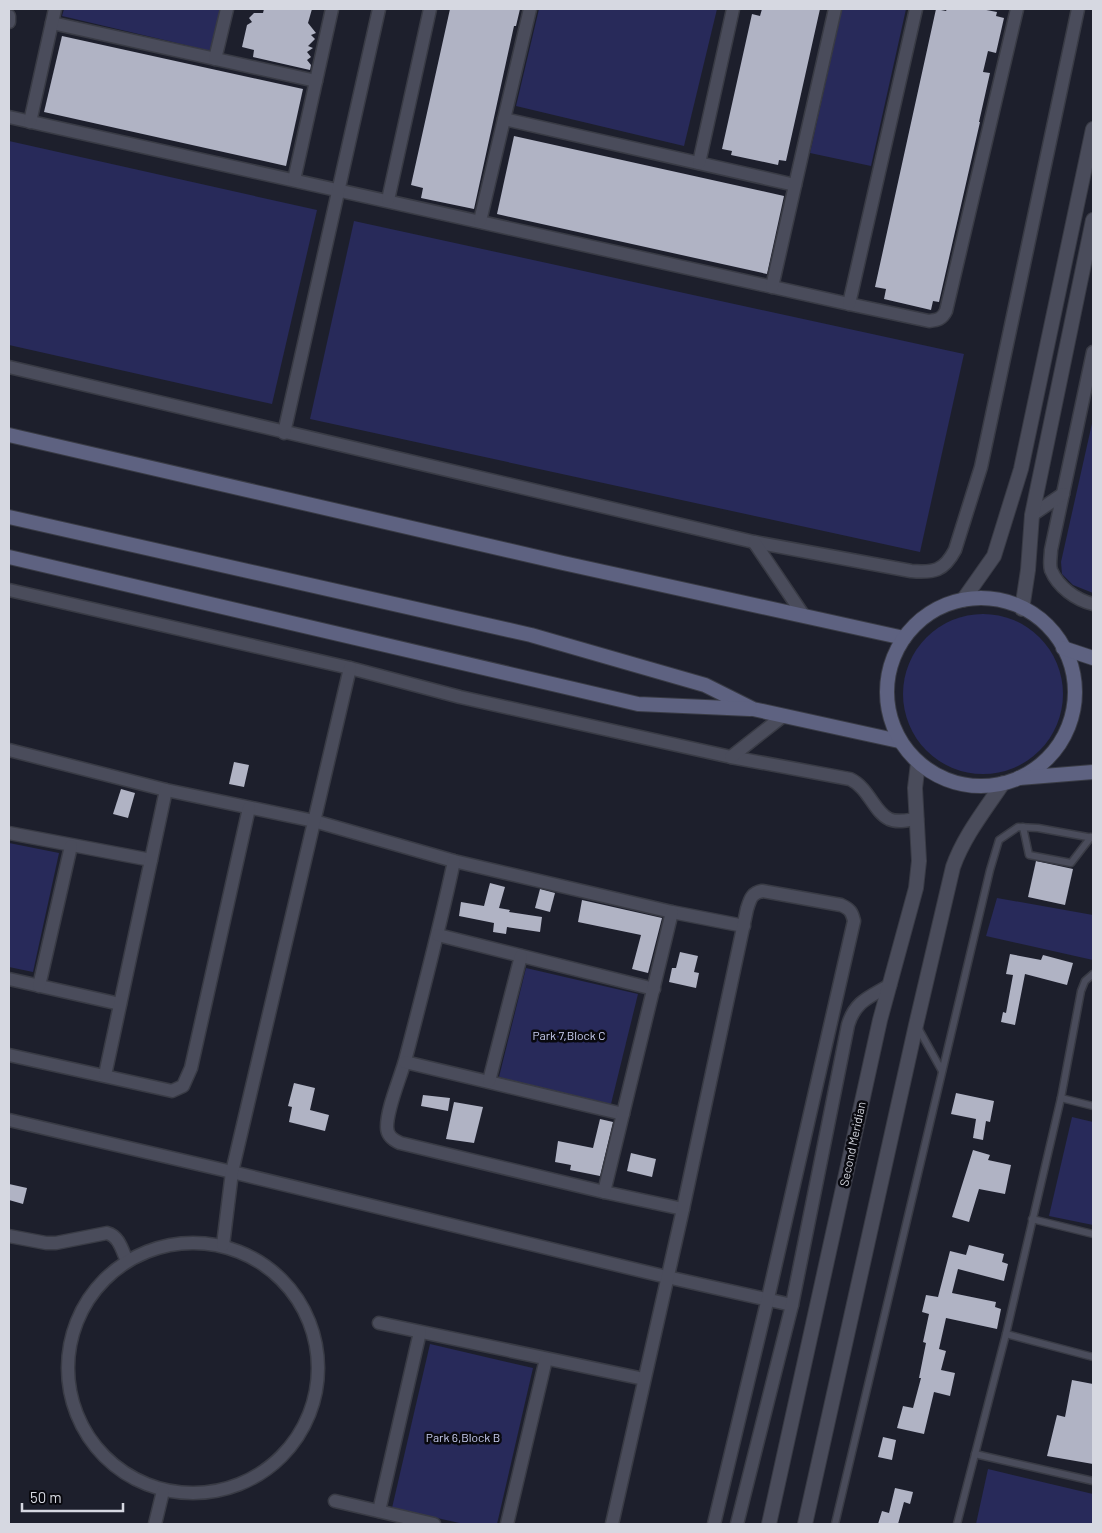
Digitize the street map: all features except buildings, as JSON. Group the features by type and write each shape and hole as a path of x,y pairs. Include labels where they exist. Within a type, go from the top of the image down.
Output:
{"main road":[{"path":"9,435 563,563 904,638"},
{"path":"9,517 530,635 705,685 753,709"},
{"path":"9,557 638,704 753,709 900,741"},
{"path":"1018,778 1045,760 1062,736 1074,710 1076,685 1072,668 1054,634 1038,618 1022,608 998,600 980,598 963,600 942,607 920,620 904,638 892,660 886,695 890,718 900,741 910,755 926,770 950,782 966,785 990,786 1018,778 1093,772"},
{"path":"1063,648 1093,658"}],"street":[{"path":"30,122 55,9"},
{"path":"216,59 227,9"},
{"path":"294,180 332,9"},
{"path":"284,433 380,9"},
{"path":"388,200 430,9"},
{"path":"480,221 530,9"},
{"path":"699,163 733,9"},
{"path":"772,287 835,9"},
{"path":"849,304 916,9"},
{"path":"9,117 929,321 943,317 946,311 1016,9"},
{"path":"9,367 754,542 911,571 926,572 940,569 949,561 955,550 981,467 1078,9"},
{"path":"9,16 9,22"},
{"path":"52,22 316,82"},
{"path":"504,119 795,185"},
{"path":"963,600 994,556 1020,469 1093,129"},
{"path":"1022,608 1028,570 1032,515 1093,220"},
{"path":"1093,352 1051,550 1051,569 1062,585 1074,596 1093,604"},
{"path":"1032,515 1063,494"},
{"path":"754,542 804,616"},
{"path":"9,590 350,668 460,697 731,757 850,779 859,784 883,815 889,819 902,821 917,819"},
{"path":"223,1245 232,1172 350,668"},
{"path":"731,757 783,716"},
{"path":"9,750 166,790 314,821 454,862 672,912 744,926"},
{"name":"Second Meridian","path":"769,1524 880,1020 916,888 918,872 915,788 918,763"},
{"path":"805,1524 944,900 959,850 1003,783"},
{"path":"105,1075 166,790"},
{"path":"9,1056 105,1075 172,1091 183,1086 190,1068 250,808"},
{"path":"9,834 151,860"},
{"path":"39,986 71,846"},
{"path":"454,862 438,935 388,1119 387,1130 392,1139 400,1143 683,1209"},
{"path":"612,1524 750,899 755,892 762,891 841,905 848,908 852,913 854,921 714,1524"},
{"path":"604,1192 672,912"},
{"path":"438,935 654,989"},
{"path":"489,1081 521,956"},
{"path":"9,979 120,1004"},
{"path":"737,1524 792,1305 852,1014 866,999 890,985"},
{"path":"405,1062 623,1114"},
{"path":"9,1120 792,1305"},
{"path":"9,1236 56,1243 107,1233 113,1234 127,1261"},
{"path":"174,1243 223,1245 260,1260 289,1286 310,1320 319,1358 315,1398 300,1434 274,1464 240,1485 202,1494 163,1491 128,1477 100,1454 79,1423 68,1388 68,1351 78,1316 98,1284 127,1261 174,1243"},
{"path":"379,1323 644,1379"},
{"path":"379,1511 420,1332"},
{"path":"506,1524 546,1359"},
{"path":"155,1524 163,1491"},
{"path":"335,1501 434,1524"}],"lane":[{"path":"835,1524 990,870 999,840 1018,827 1092,838"},
{"path":"1023,827 1029,855 1071,863 1092,838"},
{"path":"957,1524 1006,1334 1061,1098 1081,991 1086,980 1093,974"},
{"path":"916,1025 942,1071"},
{"path":"1061,1098 1093,1106"},
{"path":"1032,1219 1093,1234"},
{"path":"1006,1334 1093,1357"},
{"path":"975,1454 1093,1481"}],"green space":[{"path":"64,9 221,9 211,51 62,16"},
{"path":"539,9 717,9 684,146 516,106"},
{"path":"842,9 906,9 871,166 810,153"},
{"path":"9,141 317,210 272,404 9,345"},
{"path":"354,221 964,354 920,552 310,419"},
{"path":"1093,419 1093,593 1073,585 1062,574 1061,562"},
{"path":"991,614 1021,623 1040,637 1050,649 1057,663 1062,678 1062,710 1057,725 1050,739 1040,751 1028,761 1006,771 991,774 975,774 960,771 938,761 916,739 904,710 903,686 906,671 916,649 938,627 967,615"},
{"path":"9,843 59,853 33,972 9,967"},
{"path":"997,898 1093,915 1093,960 986,936"},
{"name":"Park 7,Block C","path":"526,968 638,994 611,1104 499,1077"},
{"path":"1072,1117 1093,1122 1093,1225 1049,1216"},
{"name":"Park 6,Block B","path":"430,1344 533,1368 497,1524 464,1524 392,1508"},
{"path":"988,1469 1093,1494 1093,1524 976,1524"}]}
